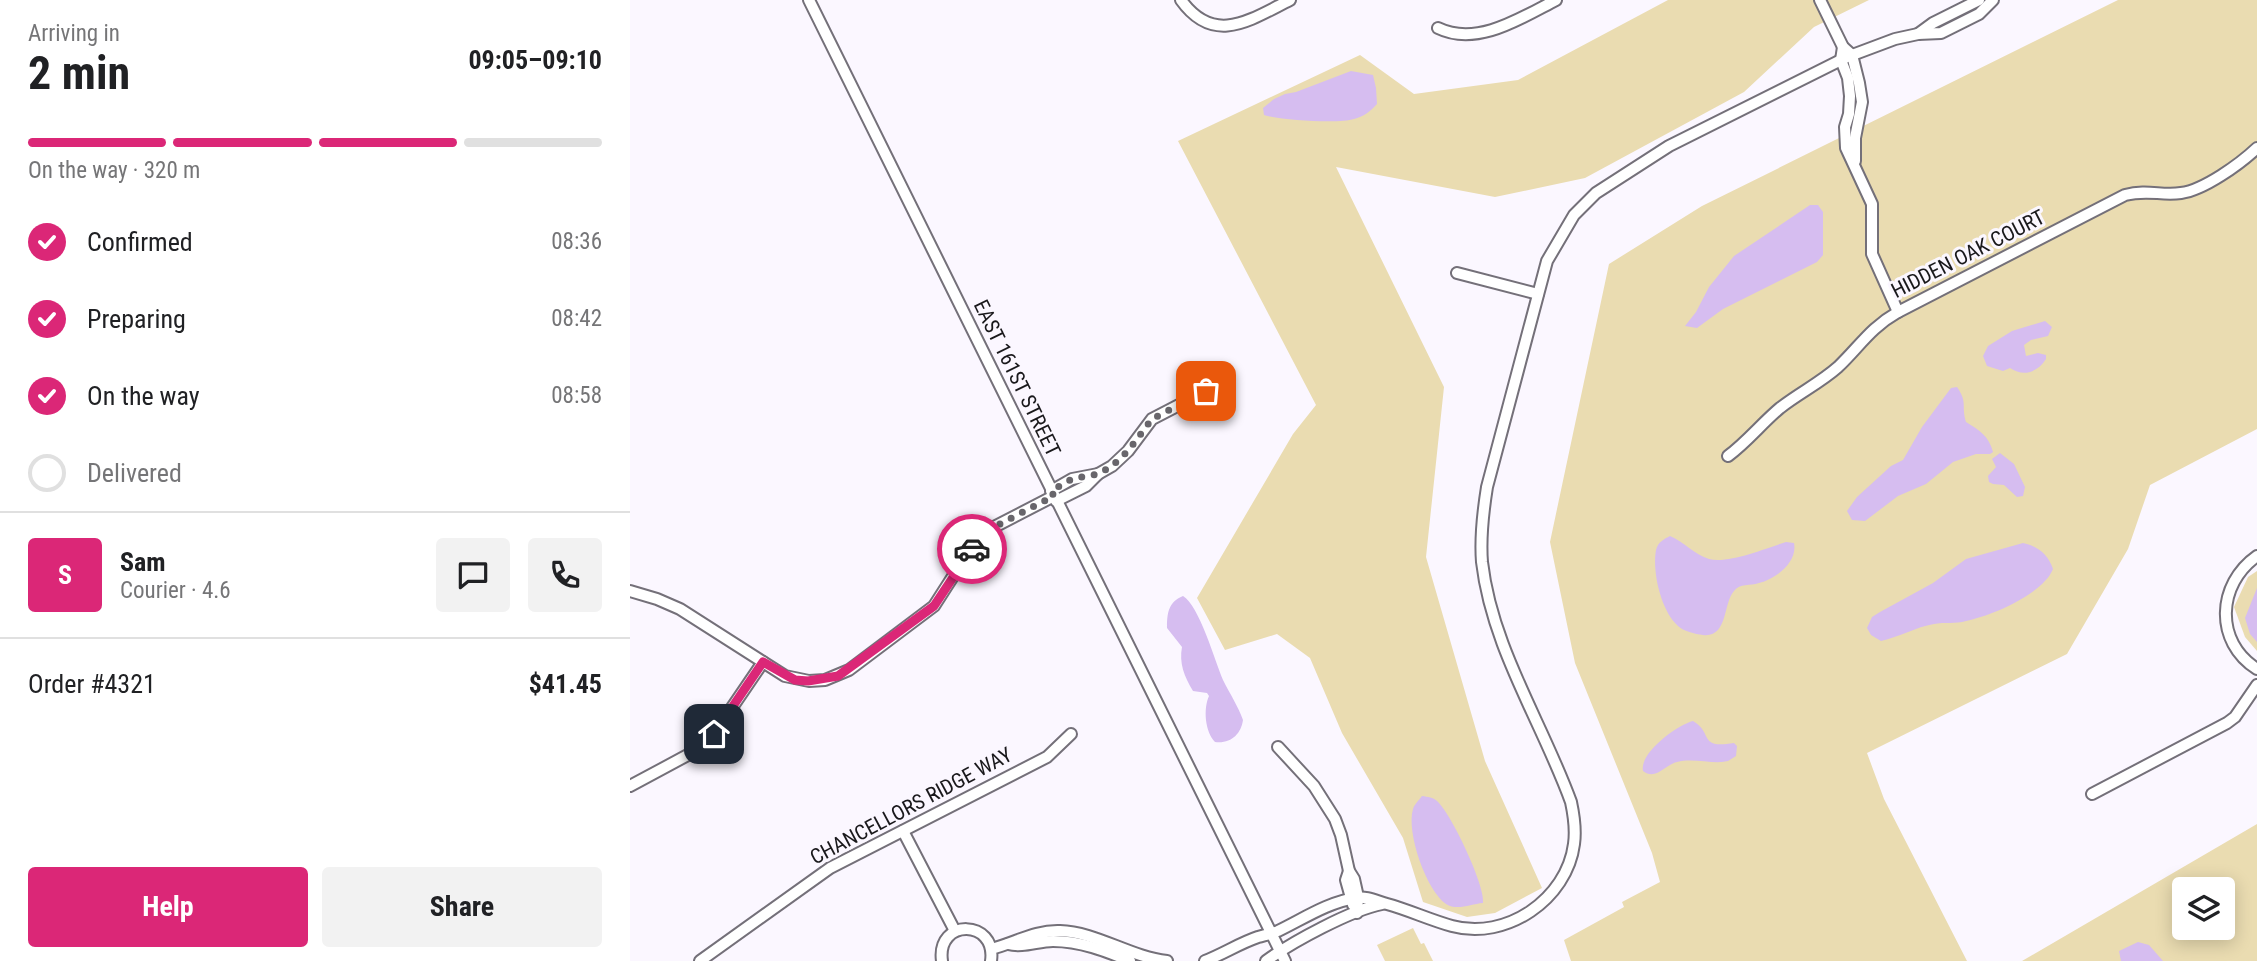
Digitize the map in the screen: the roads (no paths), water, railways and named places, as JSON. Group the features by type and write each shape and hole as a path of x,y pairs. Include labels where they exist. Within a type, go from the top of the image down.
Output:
{"street":[{"name":"EAST 161ST STREET","path":"809,0 1282,956"},
{"path":"1181,0 1203,21 1229,26 1245,22 1290,0"},
{"path":"1438,28 1450,34 1486,32 1513,22 1556,0"},
{"path":"1820,0 1848,51 1862,102 1854,115"},
{"path":"1918,34 1933,23 1979,0"},
{"path":"1205,961 1354,898 1398,906 1454,927 1489,928 1524,916 1557,887 1569,864 1574,845 1572,802 1503,645 1492,612 1482,561 1482,519 1487,487 1547,261 1574,215 1596,193 1669,146 1841,60 1848,51 1895,38 1941,33 1979,14 1993,0"},
{"path":"1841,60 1854,115 1854,165 1872,204 1871,246 1874,261 1898,312"},
{"name":"HIDDEN OAK COURT","path":"1728,456 1777,410 1824,378 1847,358 1868,333 1898,312 2125,195 2141,191 2189,191 2225,173 2257,148"},
{"path":"1457,273 1538,294"},
{"path":"630,590 680,609 785,676 808,681 825,680 849,670 934,606 968,554 984,535 1003,522 1054,496 1086,486 1122,457 1152,419 1206,391 1224,390"},
{"path":"2257,556 2246,564 2235,578 2227,597 2226,612 2227,628 2234,644 2244,658 2257,669"},
{"path":"630,786 699,749 714,734 763,662"},
{"path":"2092,794 2227,723 2235,717 2257,685"},
{"name":"CHANCELLORS RIDGE WAY","path":"701,961 816,877 1047,757 1071,734"},
{"path":"1278,747 1314,786 1330,810 1341,835 1349,871 1346,880 1357,913"},
{"path":"903,831 955,931"},
{"path":"1266,961 1282,956 1357,913 1385,904"},
{"path":"942,961 945,941 955,931 968,929 980,933 989,943 991,961"},
{"path":"991,949 1022,937 1058,931 1072,932 1143,957 1167,961"},
{"path":"1008,944 1017,947 1044,941 1063,941 1091,947 1130,961"}]}
